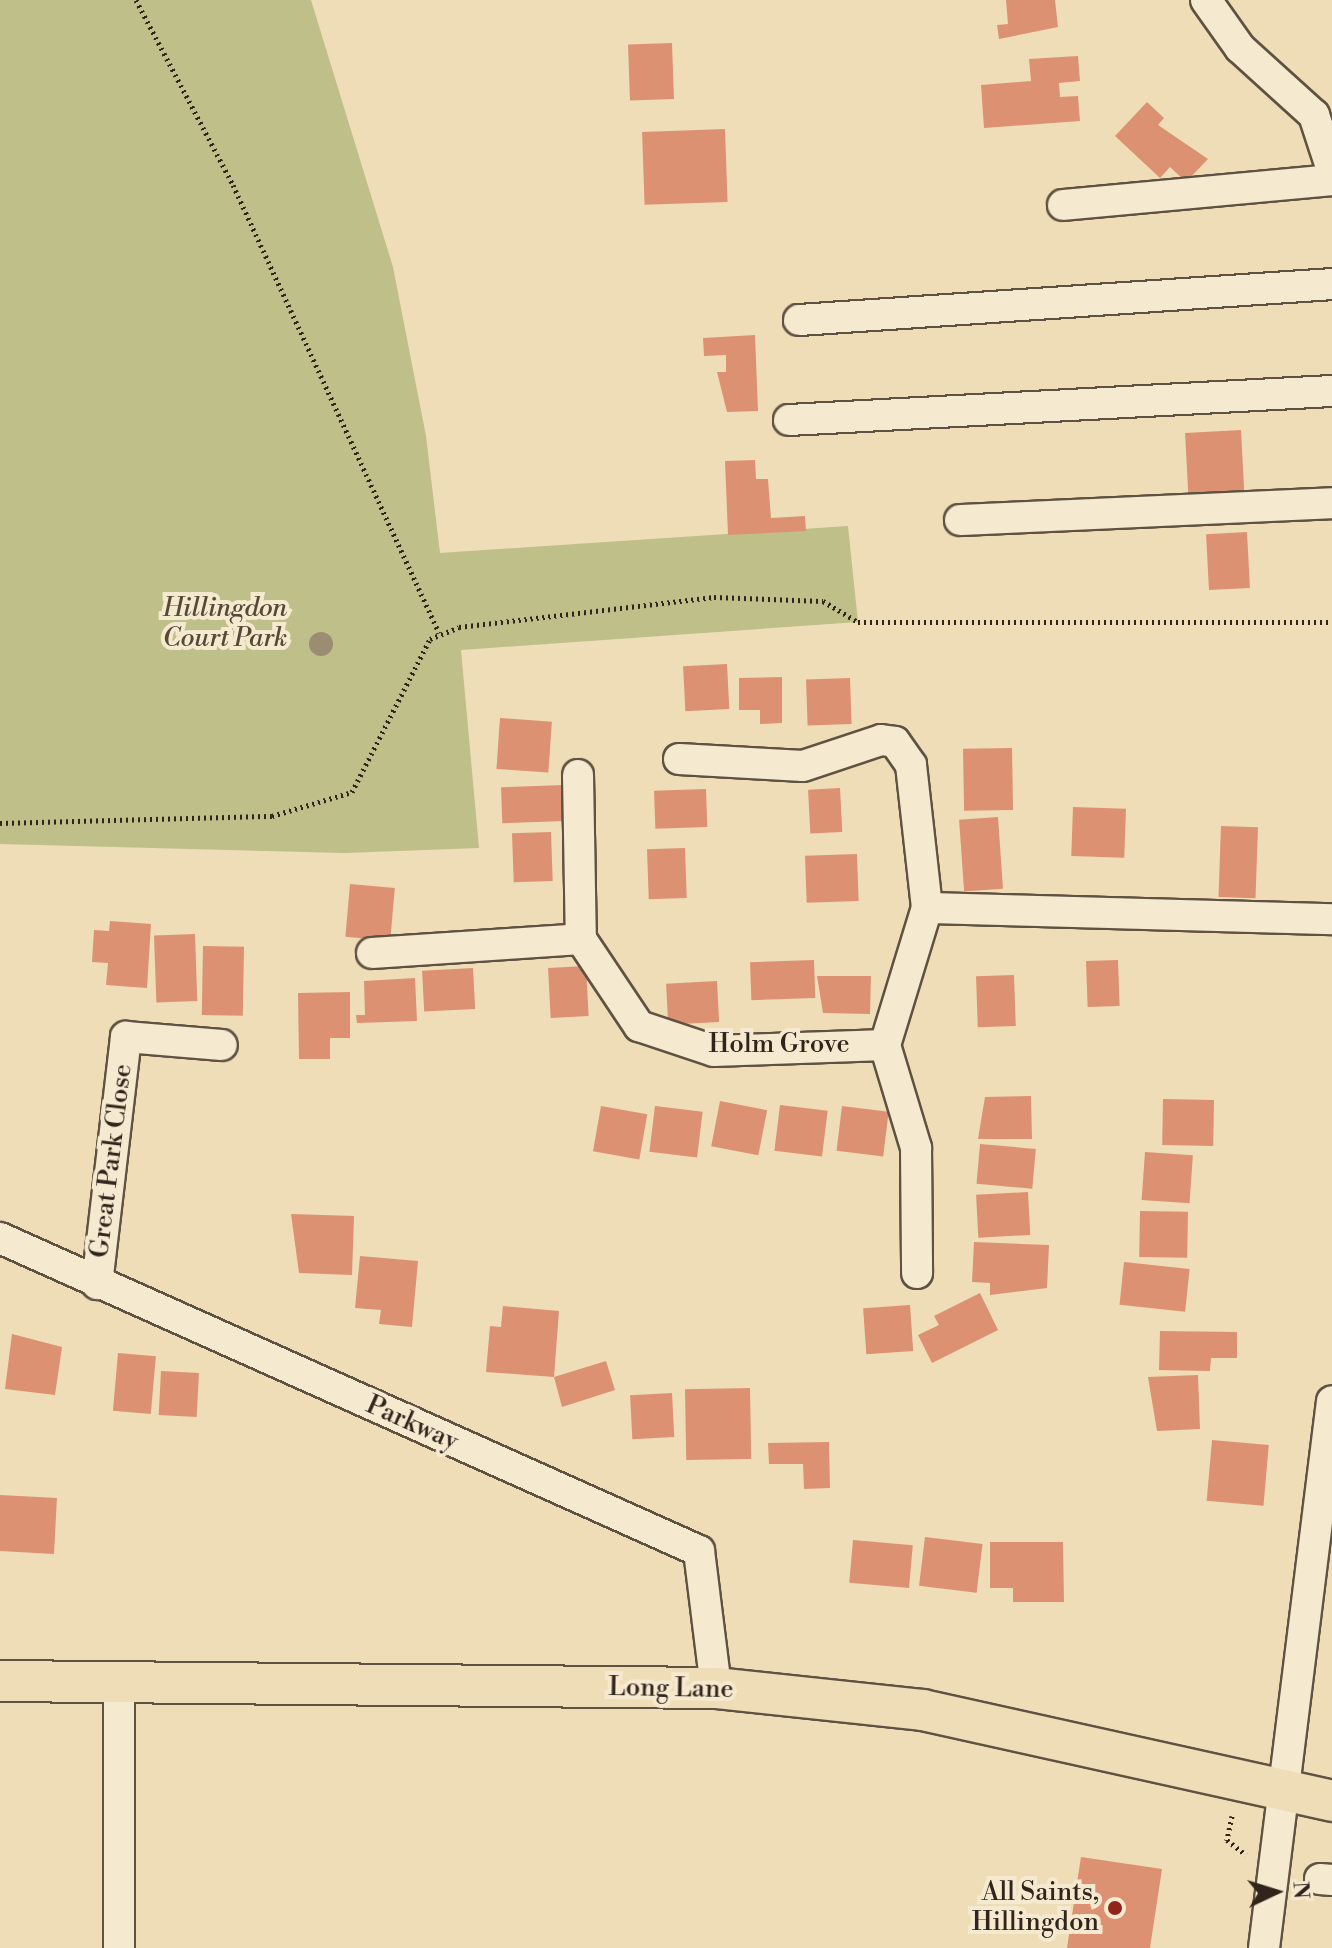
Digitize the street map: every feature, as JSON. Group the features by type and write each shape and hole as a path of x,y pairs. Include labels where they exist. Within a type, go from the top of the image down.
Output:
{"main road":[{"name":"Long Lane","path":"0,1681 716,1688 923,1710 1332,1801"}],"street":[{"path":"1206,0 1240,48 1314,115 1332,170"},
{"path":"1063,205 1332,180"},
{"path":"799,320 1332,284"},
{"path":"789,420 1332,391"},
{"path":"960,520 1332,503"},
{"name":"Holm Grove","path":"581,939 639,1026 714,1051 885,1045 927,908 911,765 895,742 881,740 803,766 679,759"},
{"path":"372,953 581,939 578,775"},
{"path":"927,908 1332,919"},
{"name":"Great Park Close","path":"97,1284 126,1037 222,1045"},
{"path":"885,1045 916,1148 917,1273"},
{"name":"Parkway","path":"0,1238 699,1551 716,1688"},
{"path":"1264,1948 1287,1793 1332,1401"},
{"path":"119,1683 119,1948"}],"path":[{"path":"136,0 233,185 439,633"},
{"path":"439,633 714,597 823,601 858,622 1332,622"},
{"path":"0,823 272,816 352,792 439,633"}],"green space":[{"name":"Hillingdon Court Park","path":"0,0 311,0 393,267 426,436 440,553 848,526 858,622 461,650 479,848 345,853 0,844"}],"building":[{"path":"1006,0 1055,0 1058,27 999,39 997,25 1008,24"},
{"path":"672,43 674,99 630,101 628,45"},
{"path":"1078,56 1080,81 1059,83 1060,97 1078,96 1080,121 984,128 981,85 1031,81 1029,59"},
{"path":"1147,102 1164,118 1158,125 1208,159 1186,182 1170,167 1160,178 1115,136"},
{"path":"725,129 728,202 645,205 642,132"},
{"path":"755,335 758,411 727,412 717,372 726,372 726,355 704,356 703,338"},
{"path":"1241,430 1244,492 1188,495 1185,433"},
{"path":"755,460 756,479 768,479 771,518 805,516 806,531 728,535 725,461"},
{"path":"1247,532 1250,588 1209,590 1206,534"},
{"path":"727,664 729,709 685,711 683,666"},
{"path":"782,677 782,723 760,724 760,710 739,710 739,678"},
{"path":"850,678 852,724 808,726 806,680"},
{"path":"500,718 552,722 548,773 496,769"},
{"path":"1012,748 1013,810 964,811 963,749"},
{"path":"564,785 565,821 502,823 501,787"},
{"path":"840,788 842,832 810,834 808,790"},
{"path":"706,789 707,827 655,829 654,791"},
{"path":"1073,807 1126,809 1124,858 1071,856"},
{"path":"998,817 1003,889 964,892 959,820"},
{"path":"1221,826 1258,827 1255,898 1219,897"},
{"path":"551,832 553,881 514,882 512,833"},
{"path":"685,848 687,898 649,899 647,849"},
{"path":"857,854 859,901 807,903 805,856"},
{"path":"350,884 395,888 390,941 345,937"},
{"path":"110,921 151,924 147,988 106,985 108,963 92,962 94,930 109,931"},
{"path":"195,934 197,1001 156,1002 154,935"},
{"path":"203,946 244,947 243,1016 202,1015"},
{"path":"814,960 815,998 751,1000 750,962"},
{"path":"1118,960 1120,1006 1088,1007 1086,961"},
{"path":"586,966 589,1016 551,1018 548,968"},
{"path":"473,968 475,1009 424,1012 422,971"},
{"path":"1014,975 1016,1026 978,1027 976,976"},
{"path":"817,976 871,976 870,1014 823,1013"},
{"path":"415,978 417,1021 357,1023 356,1015 365,1015 364,981"},
{"path":"717,981 719,1022 668,1025 666,984"},
{"path":"350,992 350,1038 330,1038 330,1059 299,1059 298,993"},
{"path":"1031,1096 1032,1139 978,1139 985,1097"},
{"path":"1163,1099 1214,1100 1213,1146 1162,1145"},
{"path":"720,1101 767,1110 758,1155 711,1146"},
{"path":"780,1105 828,1111 822,1157 774,1151"},
{"path":"601,1106 647,1114 639,1159 593,1151"},
{"path":"655,1106 703,1112 697,1158 649,1152"},
{"path":"842,1106 889,1112 883,1156 837,1151"},
{"path":"980,1144 1036,1149 1032,1189 977,1184"},
{"path":"1145,1152 1193,1155 1190,1203 1142,1200"},
{"path":"1028,1192 1030,1235 978,1238 976,1195"},
{"path":"1140,1211 1188,1212 1187,1258 1139,1257"},
{"path":"291,1214 354,1216 352,1275 299,1273"},
{"path":"974,1242 1049,1245 1047,1288 990,1295 990,1283 972,1282"},
{"path":"360,1256 418,1261 412,1327 379,1324 381,1310 355,1308"},
{"path":"1124,1262 1190,1269 1185,1312 1120,1305"},
{"path":"980,1293 998,1330 932,1363 918,1335 939,1325 934,1316"},
{"path":"910,1305 913,1351 866,1354 863,1308"},
{"path":"503,1306 559,1311 554,1377 486,1372 490,1326 501,1327"},
{"path":"1160,1331 1237,1332 1237,1358 1211,1358 1210,1371 1159,1370"},
{"path":"12,1334 62,1347 55,1395 5,1389"},
{"path":"118,1353 156,1356 151,1414 113,1411"},
{"path":"606,1361 615,1390 562,1407 554,1377"},
{"path":"161,1371 199,1373 197,1417 159,1415"},
{"path":"1198,1375 1200,1429 1157,1431 1148,1377"},
{"path":"750,1388 751,1459 686,1460 685,1389"},
{"path":"672,1393 674,1437 632,1439 630,1395"},
{"path":"1212,1440 1269,1445 1263,1506 1207,1501"},
{"path":"829,1442 830,1488 804,1489 803,1464 769,1464 768,1443"},
{"path":"0,1495 57,1498 54,1554 0,1551"},
{"path":"925,1537 983,1544 977,1593 919,1586"},
{"path":"853,1540 913,1545 909,1588 849,1583"},
{"path":"990,1542 1063,1542 1064,1602 1013,1602 1013,1588 990,1588"},
{"name":"All Saints, Hillingdon","path":"1081,1857 1162,1869 1150,1948 1067,1948"}],"place":[{"name":"All Saints, Hillingdon","path":"1115,1908"}]}
